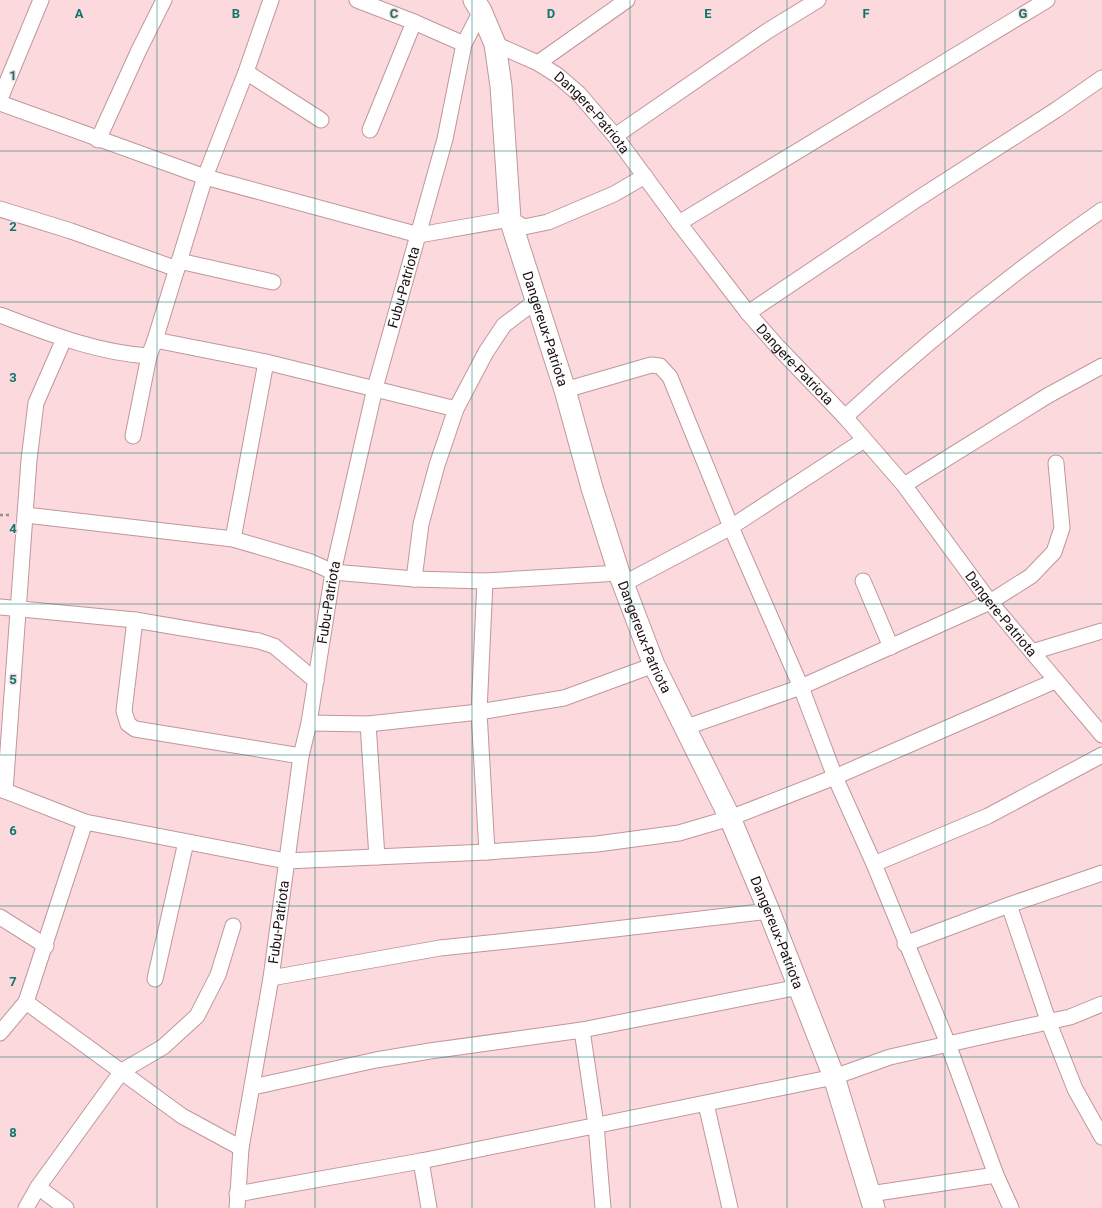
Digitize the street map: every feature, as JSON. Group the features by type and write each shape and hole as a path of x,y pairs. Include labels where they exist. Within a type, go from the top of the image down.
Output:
{"street":[{"path":"0,99 41,0"},
{"path":"98,140 139,50 164,0"},
{"path":"132,436 149,356 205,177 246,72 270,0"},
{"path":"357,0 414,22 464,44"},
{"path":"538,63 627,0"},
{"path":"615,136 769,30 818,0"},
{"path":"679,223 1047,0"},
{"path":"478,5 495,44"},
{"name":"Fubu-Patriota","path":"237,1201 242,1148 271,978 301,756 309,722 333,572 375,388 445,139 464,44 478,5"},
{"path":"370,130 414,22"},
{"name":"Dangere-Patriota","path":"495,44 538,63 557,75 579,94 615,136 748,313 776,346 845,417 904,486 990,602 1102,735"},
{"name":"Dangereux-Patriota","path":"495,44 501,86 510,220 565,390 592,488 621,579 654,665 730,818 769,910 834,1077 872,1204"},
{"path":"246,72 321,120"},
{"path":"748,313 929,191 1056,110 1102,78"},
{"path":"0,103 98,140 205,177 419,234 510,220 524,227 548,222 614,194 645,176"},
{"path":"0,208 178,265 273,282"},
{"path":"845,417 926,344 1072,231 1102,210"},
{"path":"414,579 421,524 437,465 456,409 486,352 504,325 536,301"},
{"path":"0,315 64,339 116,352 149,356"},
{"path":"64,339 36,403 29,460 26,515 2,790 85,822 286,861 487,852 610,842 690,830 730,818 835,777 1055,681"},
{"path":"155,340 266,362 456,409"},
{"path":"233,539 266,362"},
{"path":"565,390 639,367 656,365 665,370 731,528 801,687 835,777 874,864 905,944 948,1044 996,1176 1011,1208"},
{"path":"904,486 1047,396 1102,366"},
{"path":"26,515 233,539 312,562 333,572 414,579 485,582 621,579 731,528 864,440"},
{"path":"684,728 801,687 990,602 1031,576 1054,552 1062,528 1056,463"},
{"path":"863,581 891,646"},
{"path":"485,582 479,712 487,852"},
{"path":"0,607 135,620 259,641 274,646 316,681"},
{"path":"135,620 124,711 128,724 135,729 301,756"},
{"path":"1032,652 1102,631"},
{"path":"309,722 368,724 479,712 564,698 654,665"},
{"path":"368,724 377,857"},
{"path":"874,864 988,816 1102,755"},
{"path":"0,1032 26,1002 46,946 85,822"},
{"path":"155,980 186,842"},
{"path":"905,944 1009,905 1102,873"},
{"path":"1009,905 1049,1023 1075,1089 1102,1137"},
{"path":"271,978 440,948 555,936 769,910"},
{"path":"0,917 46,946"},
{"path":"26,1208 38,1187 122,1071 163,1047 197,1016 218,975 233,926"},
{"path":"252,1087 430,1050 582,1030 799,987"},
{"path":"26,1002 182,1116 242,1148"},
{"path":"237,1201 421,1161 834,1077 873,1062 948,1044 1049,1023 1082,1013 1102,1004"},
{"path":"582,1030 596,1125 603,1208"},
{"path":"706,1104 730,1208"},
{"path":"421,1161 429,1208"},
{"path":"872,1204 996,1176"},
{"path":"38,1187 66,1208"}]}
